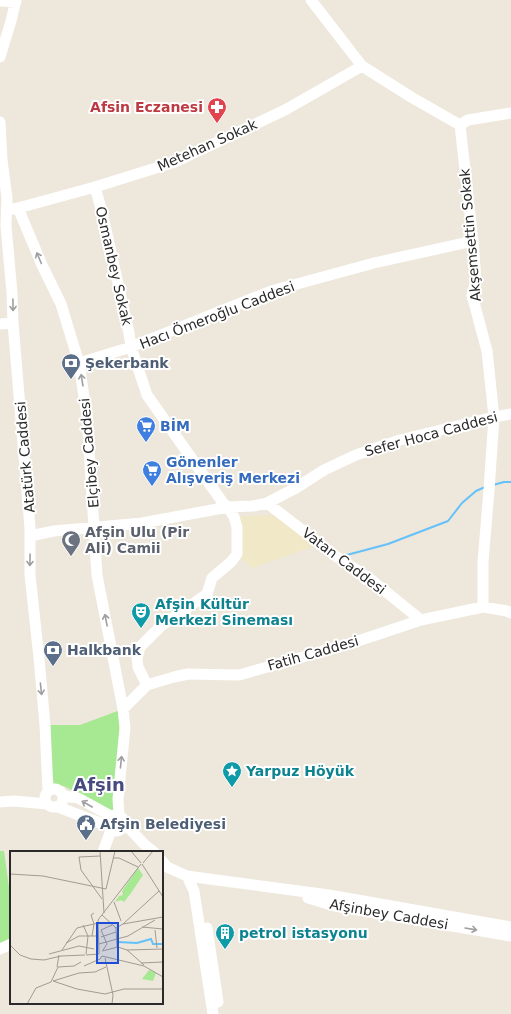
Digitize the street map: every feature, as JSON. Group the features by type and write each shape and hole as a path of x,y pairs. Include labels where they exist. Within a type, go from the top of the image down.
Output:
{"street":[{"path":"311,0 362,66 411,97 460,125 468,120 511,113"},
{"path":"0,1 16,1 0,57"},
{"name":"Metehan Sokak","path":"18,208 95,187 175,162 285,110 362,66"},
{"name":"Atatürk Caddesi","path":"0,122 2,160 7,198 6,226 13,323 30,536 30,575 52,798"},
{"name":"Akşemsettin Sokak","path":"460,125 476,280 472,295 487,351 494,417 483,562 483,607"},
{"name":"Osmanbey Sokak","path":"95,187 103,216 131,347 147,395 223,503 228,507 234,517 237,527 237,554 232,562 212,578 207,594 161,626 140,647 136,658 138,667 147,685"},
{"path":"7,210 18,208"},
{"name":"Elçibey Caddesi","path":"18,208 42,265 61,304 79,363 87,417 97,575 123,709 125,728 115,823 103,851"},
{"name":"Hacı Ömeroğlu Caddesi","path":"79,363 131,347 271,291 374,263 473,241"},
{"path":"0,324 13,323"},
{"name":"Sefer Hoca Caddesi","path":"30,536 54,531 142,523 228,507 252,506 267,503 296,488 324,470 356,455 400,440 511,414"},
{"name":"Vatan Caddesi","path":"267,503 337,557 369,578 421,620"},
{"name":"Fatih Caddesi","path":"123,709 147,685 174,677 188,674 239,675 352,643 421,620 483,607 511,613"},
{"path":"52,798 115,823"},
{"path":"0,802 52,798 78,798 153,851"},
{"name":"Afşinbey Caddesi","path":"163,863 166,867 187,876 336,896 511,927"},
{"path":"187,876 194,891 213,1014"},
{"path":"203,878 201,890 220,1014"},
{"name":"Afşinbey Caddesi","path":"269,887 335,906 511,936"},
{"path":"0,949 10,944"}],"shaded area":[{"path":"273,515 315,546 252,568 237,554 234,517"}],"green space":[{"path":"123,709 119,815 78,798 73,791 64,786 54,786 45,725 80,725"},
{"path":"0,851 4,851 10,895 10,944 0,949"}],"waterway":[{"path":"493,485 511,482"},
{"path":"343,556 388,544 448,521 462,503 476,491 485,487"}],"place":[{"name":"Afsin Eczanesi","path":"217,124"},
{"name":"Şekerbank","path":"71,380"},
{"name":"BİM","path":"146,443"},
{"name":"Gönenler Alışveriş Merkezi","path":"152,487"},
{"name":"Afşin Ulu (Pir Ali) Camii","path":"71,557"},
{"name":"Afşin Kültür Merkezi Sineması","path":"141,629"},
{"name":"Halkbank","path":"53,667"},
{"name":"Yarpuz Höyük","path":"232,788"},
{"name":"Afşin Belediyesi","path":"86,841"},
{"name":"petrol istasyonu","path":"225,950"}],"district":[{"name":"Afşin","path":"99,784"}]}
